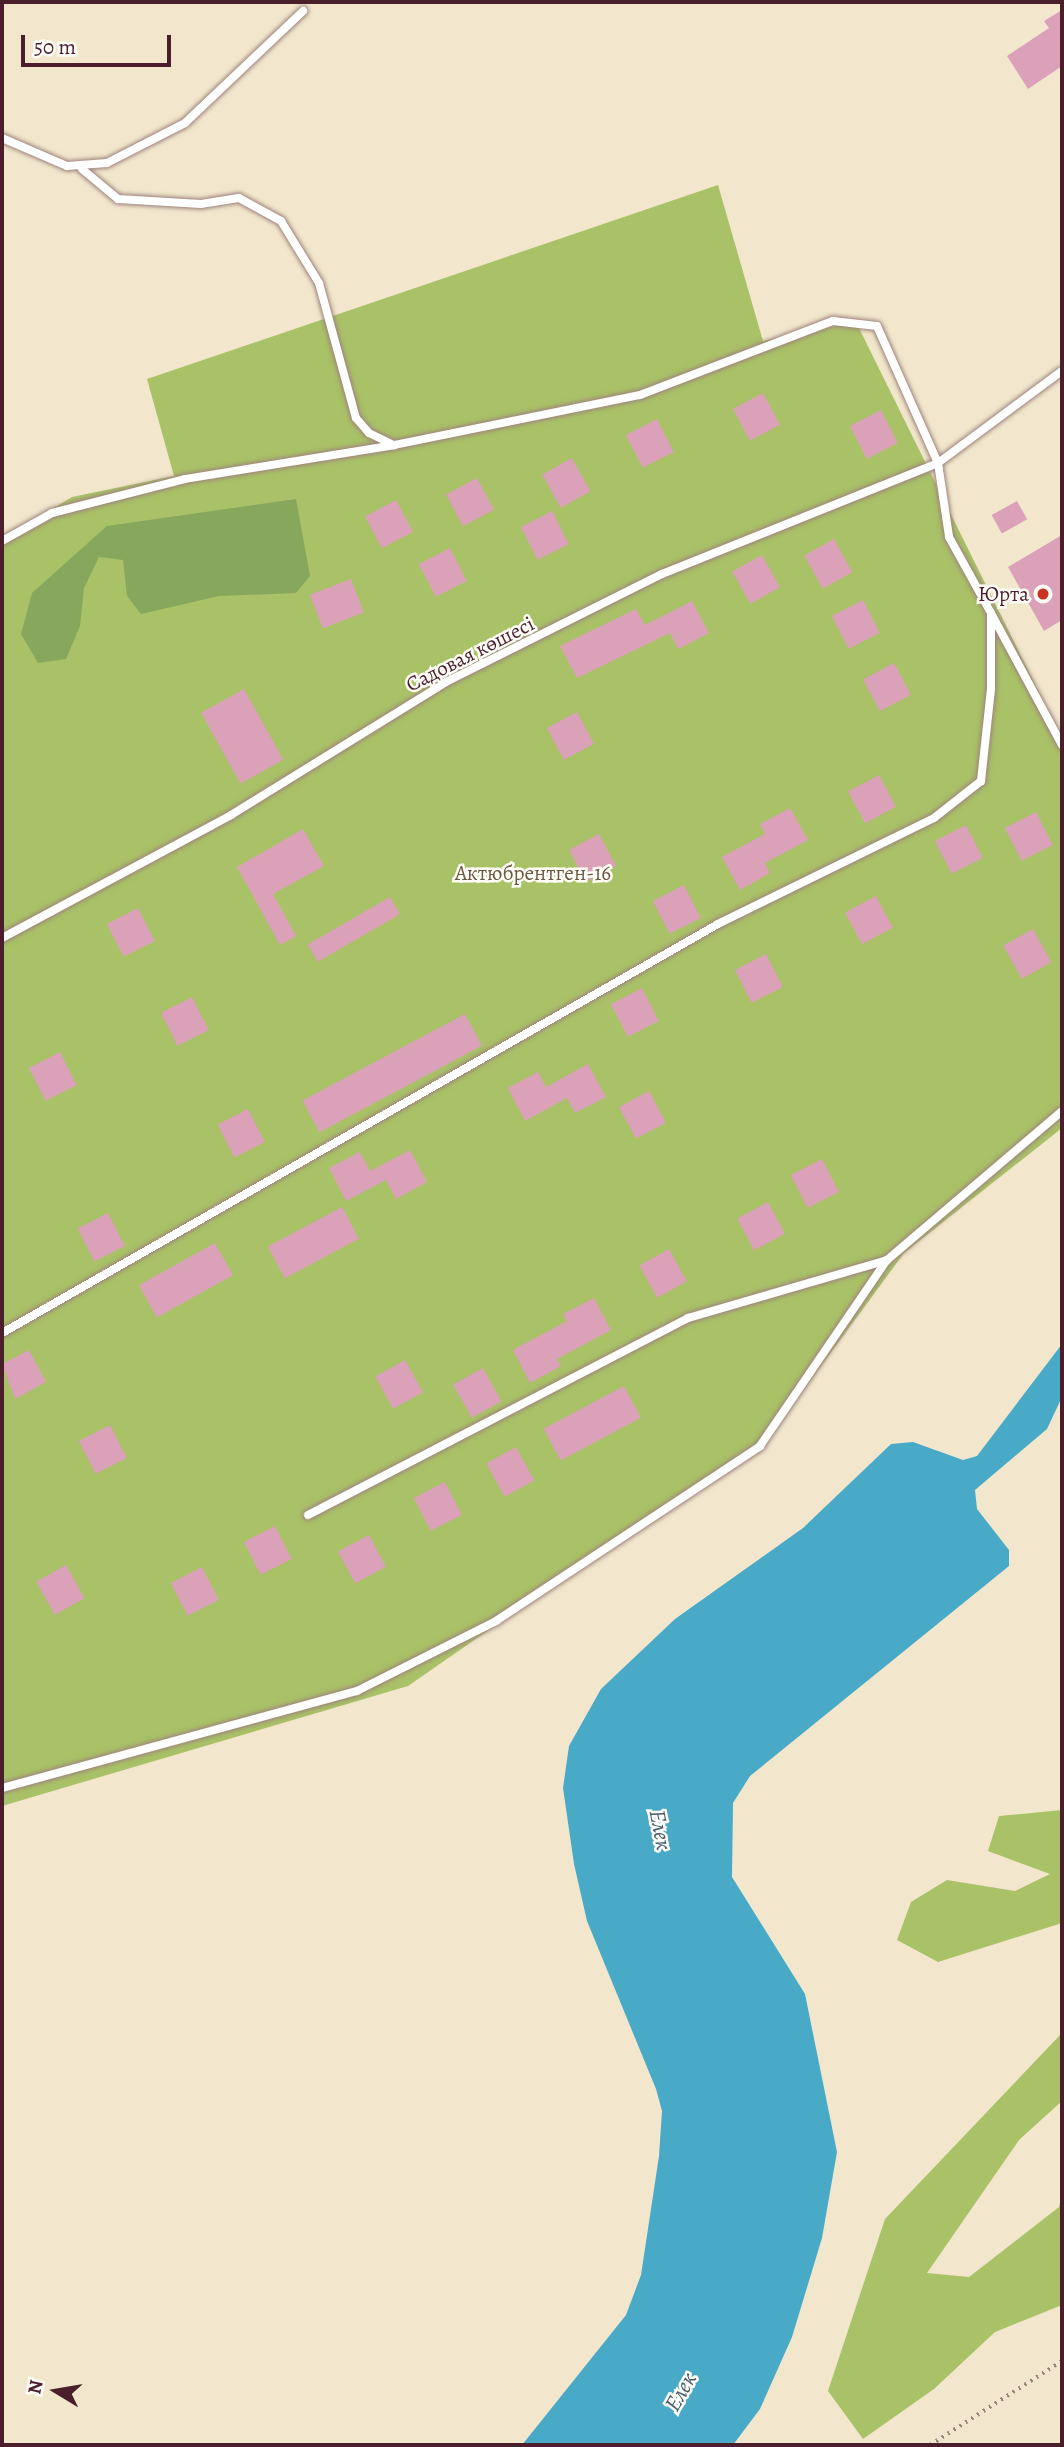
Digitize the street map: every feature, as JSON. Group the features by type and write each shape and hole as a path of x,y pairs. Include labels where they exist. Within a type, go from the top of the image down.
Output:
{"lane":[{"path":"82,169 185,123 303,11"},
{"path":"2,138 82,169 118,199 201,204 239,198 281,221 319,283 356,418 369,433 394,445"},
{"path":"2,541 52,513 184,479 394,445 640,395 833,321 877,326 939,463 949,537 1062,745"},
{"name":"Садовая көшесі","path":"2,938 232,815 446,682 662,574 939,463 1062,371"},
{"path":"2,1333 718,924 934,818 981,781 991,613"},
{"path":"2,1788 357,1692 496,1621 760,1446 887,1260 1062,1111"},
{"path":"308,1515 688,1318 887,1260"}],"path":[{"path":"930,2445 1062,2361"}],"green space":[{"name":"Актюбрентген-16","path":"718,185 763,341 856,322 1062,739 1062,1128 904,1253 771,1434 408,1686 2,1806 2,539 72,497 174,476 147,379"},
{"path":"296,499 310,576 296,593 219,596 141,614 127,596 123,560 99,557 84,588 80,626 66,659 38,663 21,634 32,593 107,526"},
{"path":"1062,1810 1062,1923 938,1962 897,1940 911,1902 947,1880 1015,1891 1050,1874 988,1851 999,1816"},
{"path":"1062,2033 1062,2101 1019,2140 927,2273 969,2277 1059,2207 1062,2193 1062,2305 995,2332 934,2389 863,2439 828,2391 885,2219"}],"water":[{"name":"Елек","path":"1062,1344 1062,1397 1047,1429 975,1490 977,1509 1009,1550 1009,1566 750,1776 733,1803 732,1877 805,1994 837,2152 822,2238 792,2337 760,2409 733,2445 522,2445 626,2315 641,2275 659,2156 662,2111 656,2089 587,1921 574,1864 563,1788 569,1746 601,1689 675,1619 803,1528 891,1444 913,1442 963,1460 977,1456"}],"building":[{"path":"1062,10 1062,66 1028,89 1007,56 1049,28 1044,21"},
{"path":"763,393 780,425 750,441 733,409"},
{"path":"881,410 898,443 867,459 850,426"},
{"path":"657,419 674,452 643,468 626,435"},
{"path":"572,458 590,491 561,508 542,474"},
{"path":"477,478 494,510 463,526 446,494"},
{"path":"396,500 413,532 382,548 365,516"},
{"path":"1017,501 1027,519 1002,533 992,515"},
{"path":"552,511 569,544 538,560 521,527"},
{"name":"Юрта","path":"1062,535 1062,620 1044,631 1008,567"},
{"path":"834,539 852,572 823,589 804,555"},
{"path":"450,548 467,581 436,597 419,564"},
{"path":"762,555 780,587 750,604 732,571"},
{"path":"351,579 364,613 323,628 310,595"},
{"path":"863,600 880,633 849,649 832,616"},
{"path":"692,601 709,633 678,649 670,633 577,678 560,646 636,609 645,625"},
{"path":"894,663 911,695 880,711 863,679"},
{"path":"244,689 283,760 240,784 201,713"},
{"path":"577,712 594,744 564,760 547,728"},
{"path":"879,775 896,807 865,823 848,791"},
{"path":"790,808 808,840 765,863 770,873 740,890 722,857 765,834 760,824"},
{"path":"1036,812 1053,845 1022,861 1005,828"},
{"path":"966,825 983,858 952,874 935,841"},
{"path":"303,829 324,866 273,894 296,936 280,945 237,867"},
{"path":"599,834 616,866 586,882 569,850"},
{"path":"684,885 701,918 670,934 653,901"},
{"path":"876,896 893,928 862,944 845,912"},
{"path":"390,897 400,914 318,962 308,945"},
{"path":"138,908 155,941 124,957 107,924"},
{"path":"1033,929 1051,962 1022,979 1003,945"},
{"path":"766,954 783,987 752,1003 735,970"},
{"path":"642,988 659,1021 628,1037 611,1004"},
{"path":"192,997 209,1030 178,1046 161,1013"},
{"path":"465,1014 482,1046 319,1132 303,1100"},
{"path":"60,1052 77,1085 46,1101 29,1068"},
{"path":"588,1064 606,1097 575,1113 567,1098 525,1121 508,1088 538,1072 546,1087"},
{"path":"649,1091 666,1123 636,1139 619,1107"},
{"path":"248,1109 265,1142 235,1157 218,1124"},
{"path":"410,1150 427,1182 396,1199 386,1180 346,1201 329,1168 360,1152 370,1171"},
{"path":"822,1159 839,1192 808,1208 791,1175"},
{"path":"768,1202 785,1234 754,1250 737,1218"},
{"path":"342,1207 359,1239 285,1278 268,1246"},
{"path":"108,1213 125,1246 95,1261 78,1228"},
{"path":"215,1243 233,1275 157,1318 139,1285"},
{"path":"669,1249 687,1281 657,1298 639,1265"},
{"path":"594,1298 611,1330 557,1359 561,1366 530,1383 513,1350 567,1321 563,1314"},
{"path":"29,1350 46,1382 15,1399 2,1364"},
{"path":"405,1360 423,1392 393,1409 375,1376"},
{"path":"483,1368 501,1401 472,1418 453,1384"},
{"path":"624,1386 641,1418 561,1461 544,1429"},
{"path":"110,1425 127,1458 96,1474 79,1441"},
{"path":"516,1447 534,1480 505,1497 486,1463"},
{"path":"445,1482 462,1515 431,1531 414,1498"},
{"path":"275,1526 292,1559 261,1575 244,1542"},
{"path":"369,1535 386,1567 355,1583 338,1551"},
{"path":"66,1565 84,1598 55,1615 36,1581"},
{"path":"202,1567 219,1600 188,1616 171,1583"}],"place":[{"name":"Юрта","path":"1043,594"}]}
